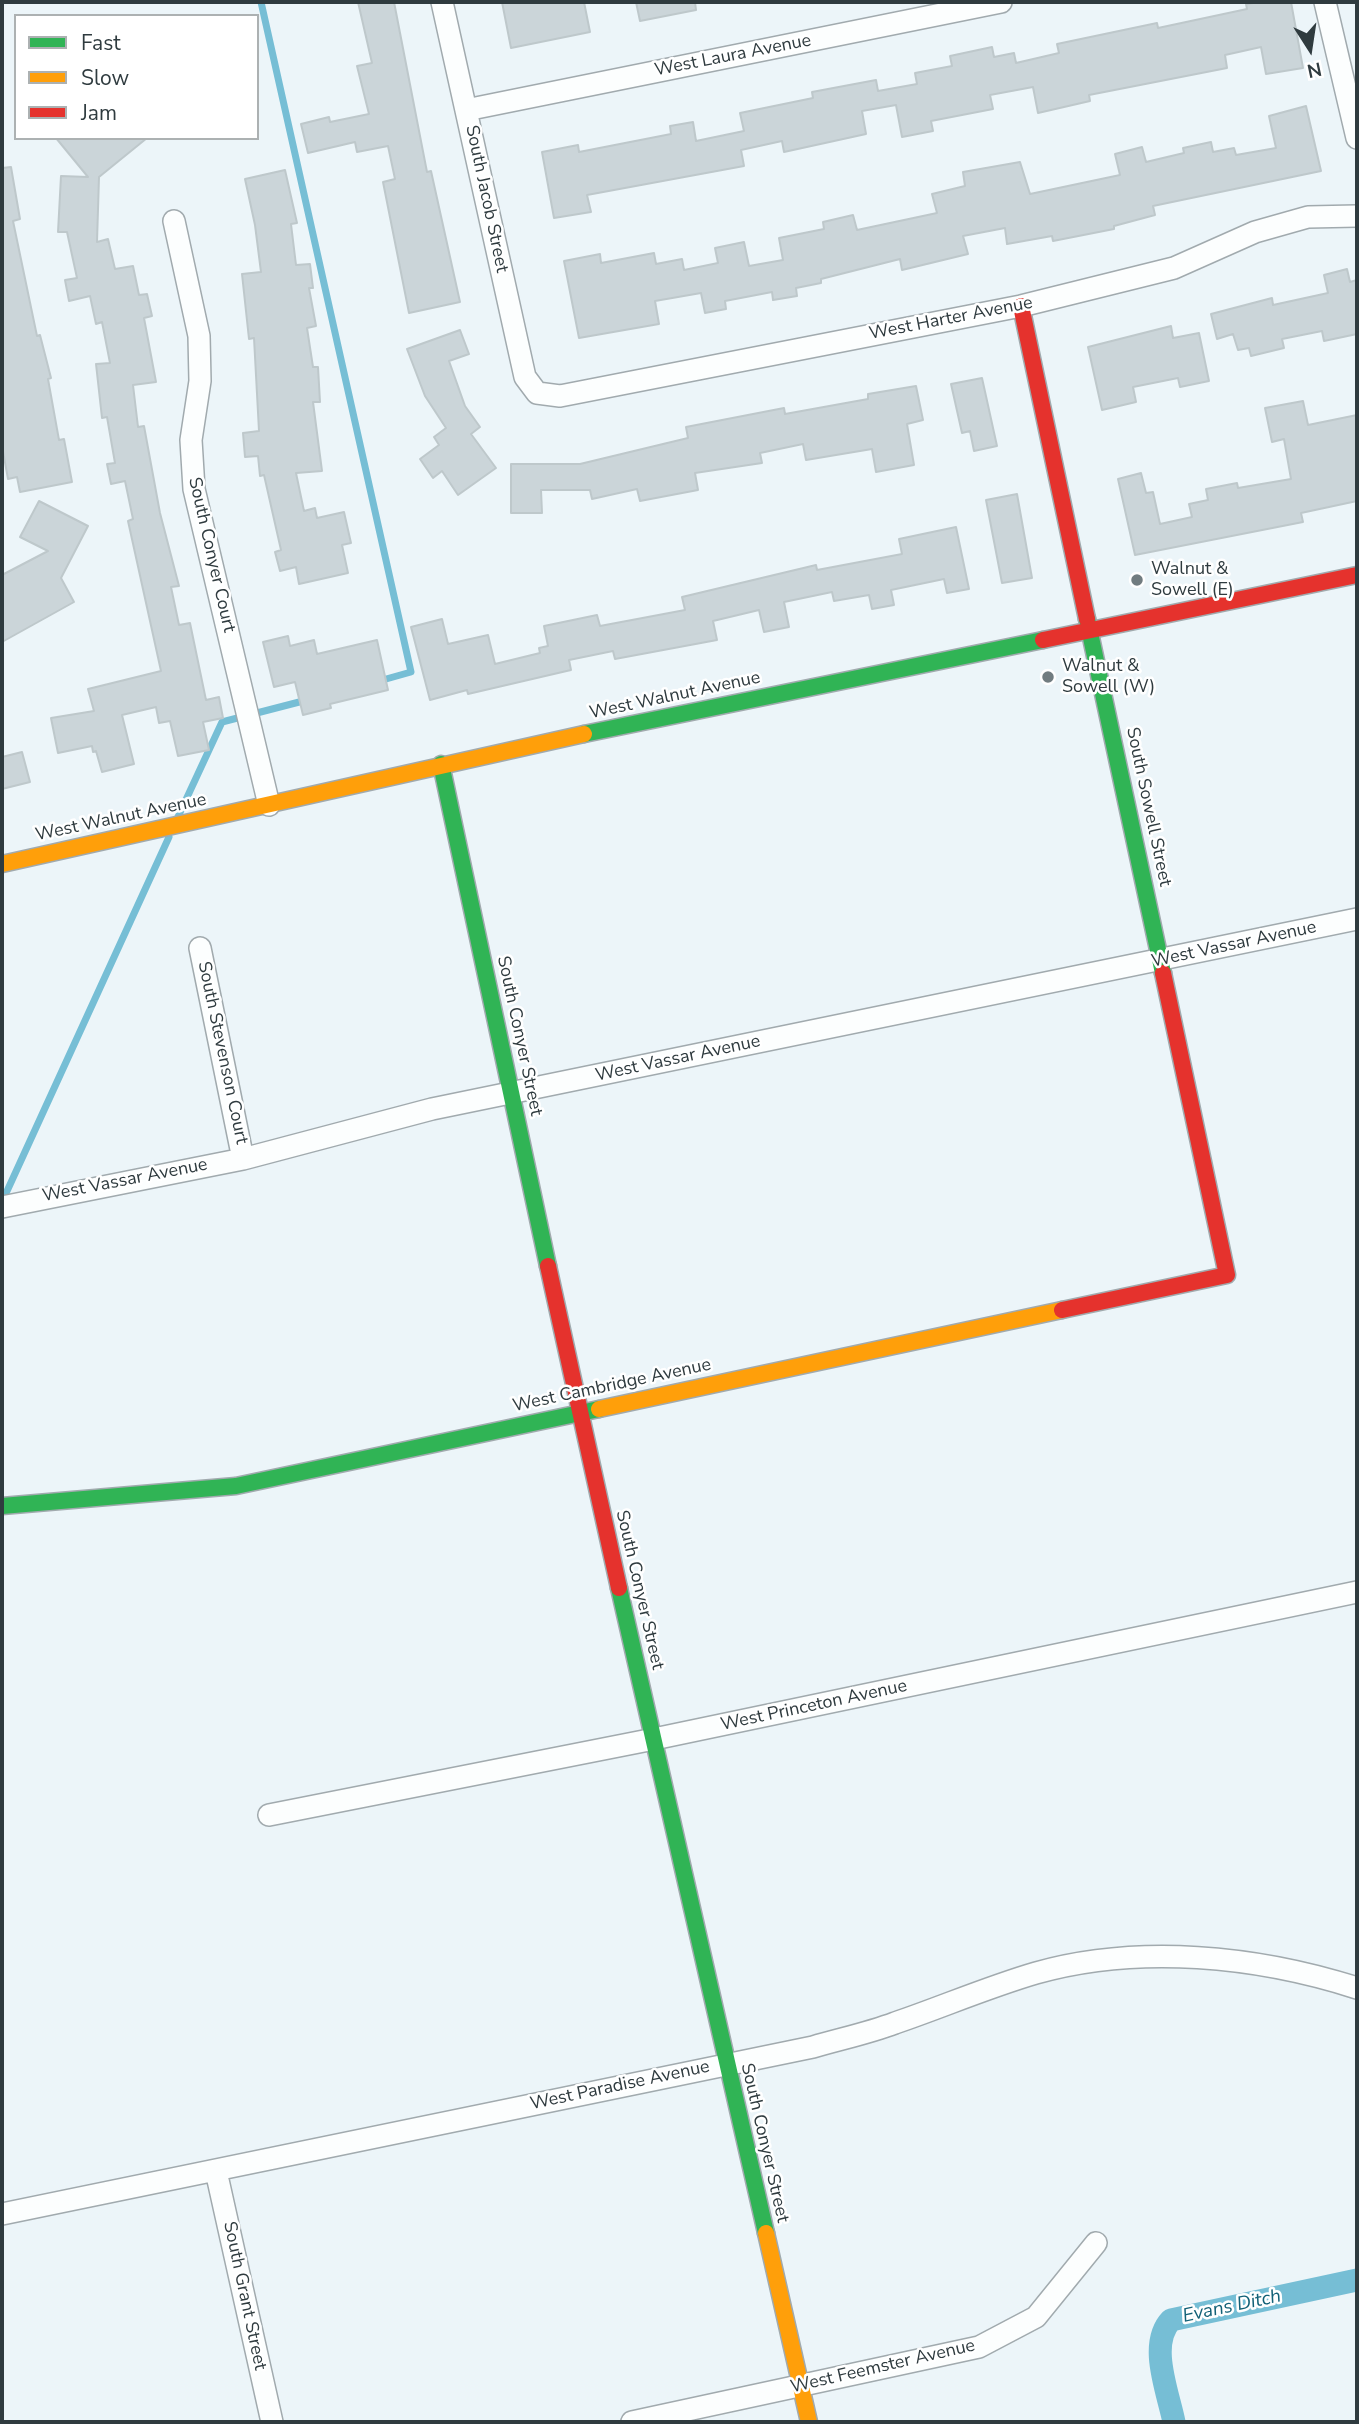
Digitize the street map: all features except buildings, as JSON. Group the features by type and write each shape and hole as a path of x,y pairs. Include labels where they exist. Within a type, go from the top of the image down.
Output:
{"street":[{"name":"South Jacob Street","path":"442,2 525,377 537,393"},
{"name":"West Laura Avenue","path":"466,110 1001,2"},
{"path":"1325,2 1357,138"},
{"name":"West Harter Avenue","path":"537,393 560,396 1021,306 1174,268 1255,232 1308,217 1357,216"},
{"name":"South Conyer Court","path":"173,221 200,336 200,381 191,440 194,489 269,805"},
{"name":"South Sowell Street","path":"1021,306 1227,1275"},
{"name":"West Walnut Avenue","path":"2,864 441,764 1357,575"},
{"name":"South Conyer Street","path":"441,764 579,1412 809,2422"},
{"name":"West Vassar Avenue","path":"2,1207 243,1158 432,1109 1357,919"},
{"name":"South Stevenson Court","path":"200,948 243,1158"},
{"name":"West Cambridge Avenue","path":"2,1506 47,1499 177,1493 236,1486 1227,1275"},
{"name":"West Princeton Avenue","path":"269,1815 654,1739 1357,1592"},
{"name":"West Paradise Avenue","path":"2,2214 813,2047 893,2024 1038,1973 1103,1962 1164,1957 1235,1961 1325,1978 1357,1988"},
{"name":"South Grant Street","path":"216,2171 272,2422"},
{"name":"West Feemster Avenue","path":"632,2422 979,2347 1036,2318 1096,2244"}],"waterway":[{"path":"261,2 411,672 379,681"},
{"path":"177,819 222,722 307,700"},
{"path":"2,1202 169,837"},
{"name":"Evans Ditch","path":"1174,2422 1160,2355 1164,2330 1171,2320 1357,2280"}],"traffic: fast":[{"path":"1087,619 1163,973"},
{"path":"584,734 1043,640"},
{"path":"441,764 548,1266"},
{"path":"2,1506 236,1486 599,1409"},
{"path":"619,1588 766,2233"}],"traffic: slow":[{"path":"2,864 584,734"},
{"path":"599,1409 1062,1310"},
{"path":"766,2233 809,2422"}],"traffic: jam":[{"path":"1021,306 1087,619"},
{"path":"1043,640 1357,575"},
{"path":"1062,1310 1227,1275 1163,973"},
{"path":"548,1266 619,1588"}],"place":[{"name":"Walnut & Sowell (E)","path":"1137,580"},
{"name":"Walnut & Sowell (W)","path":"1048,677"}]}
